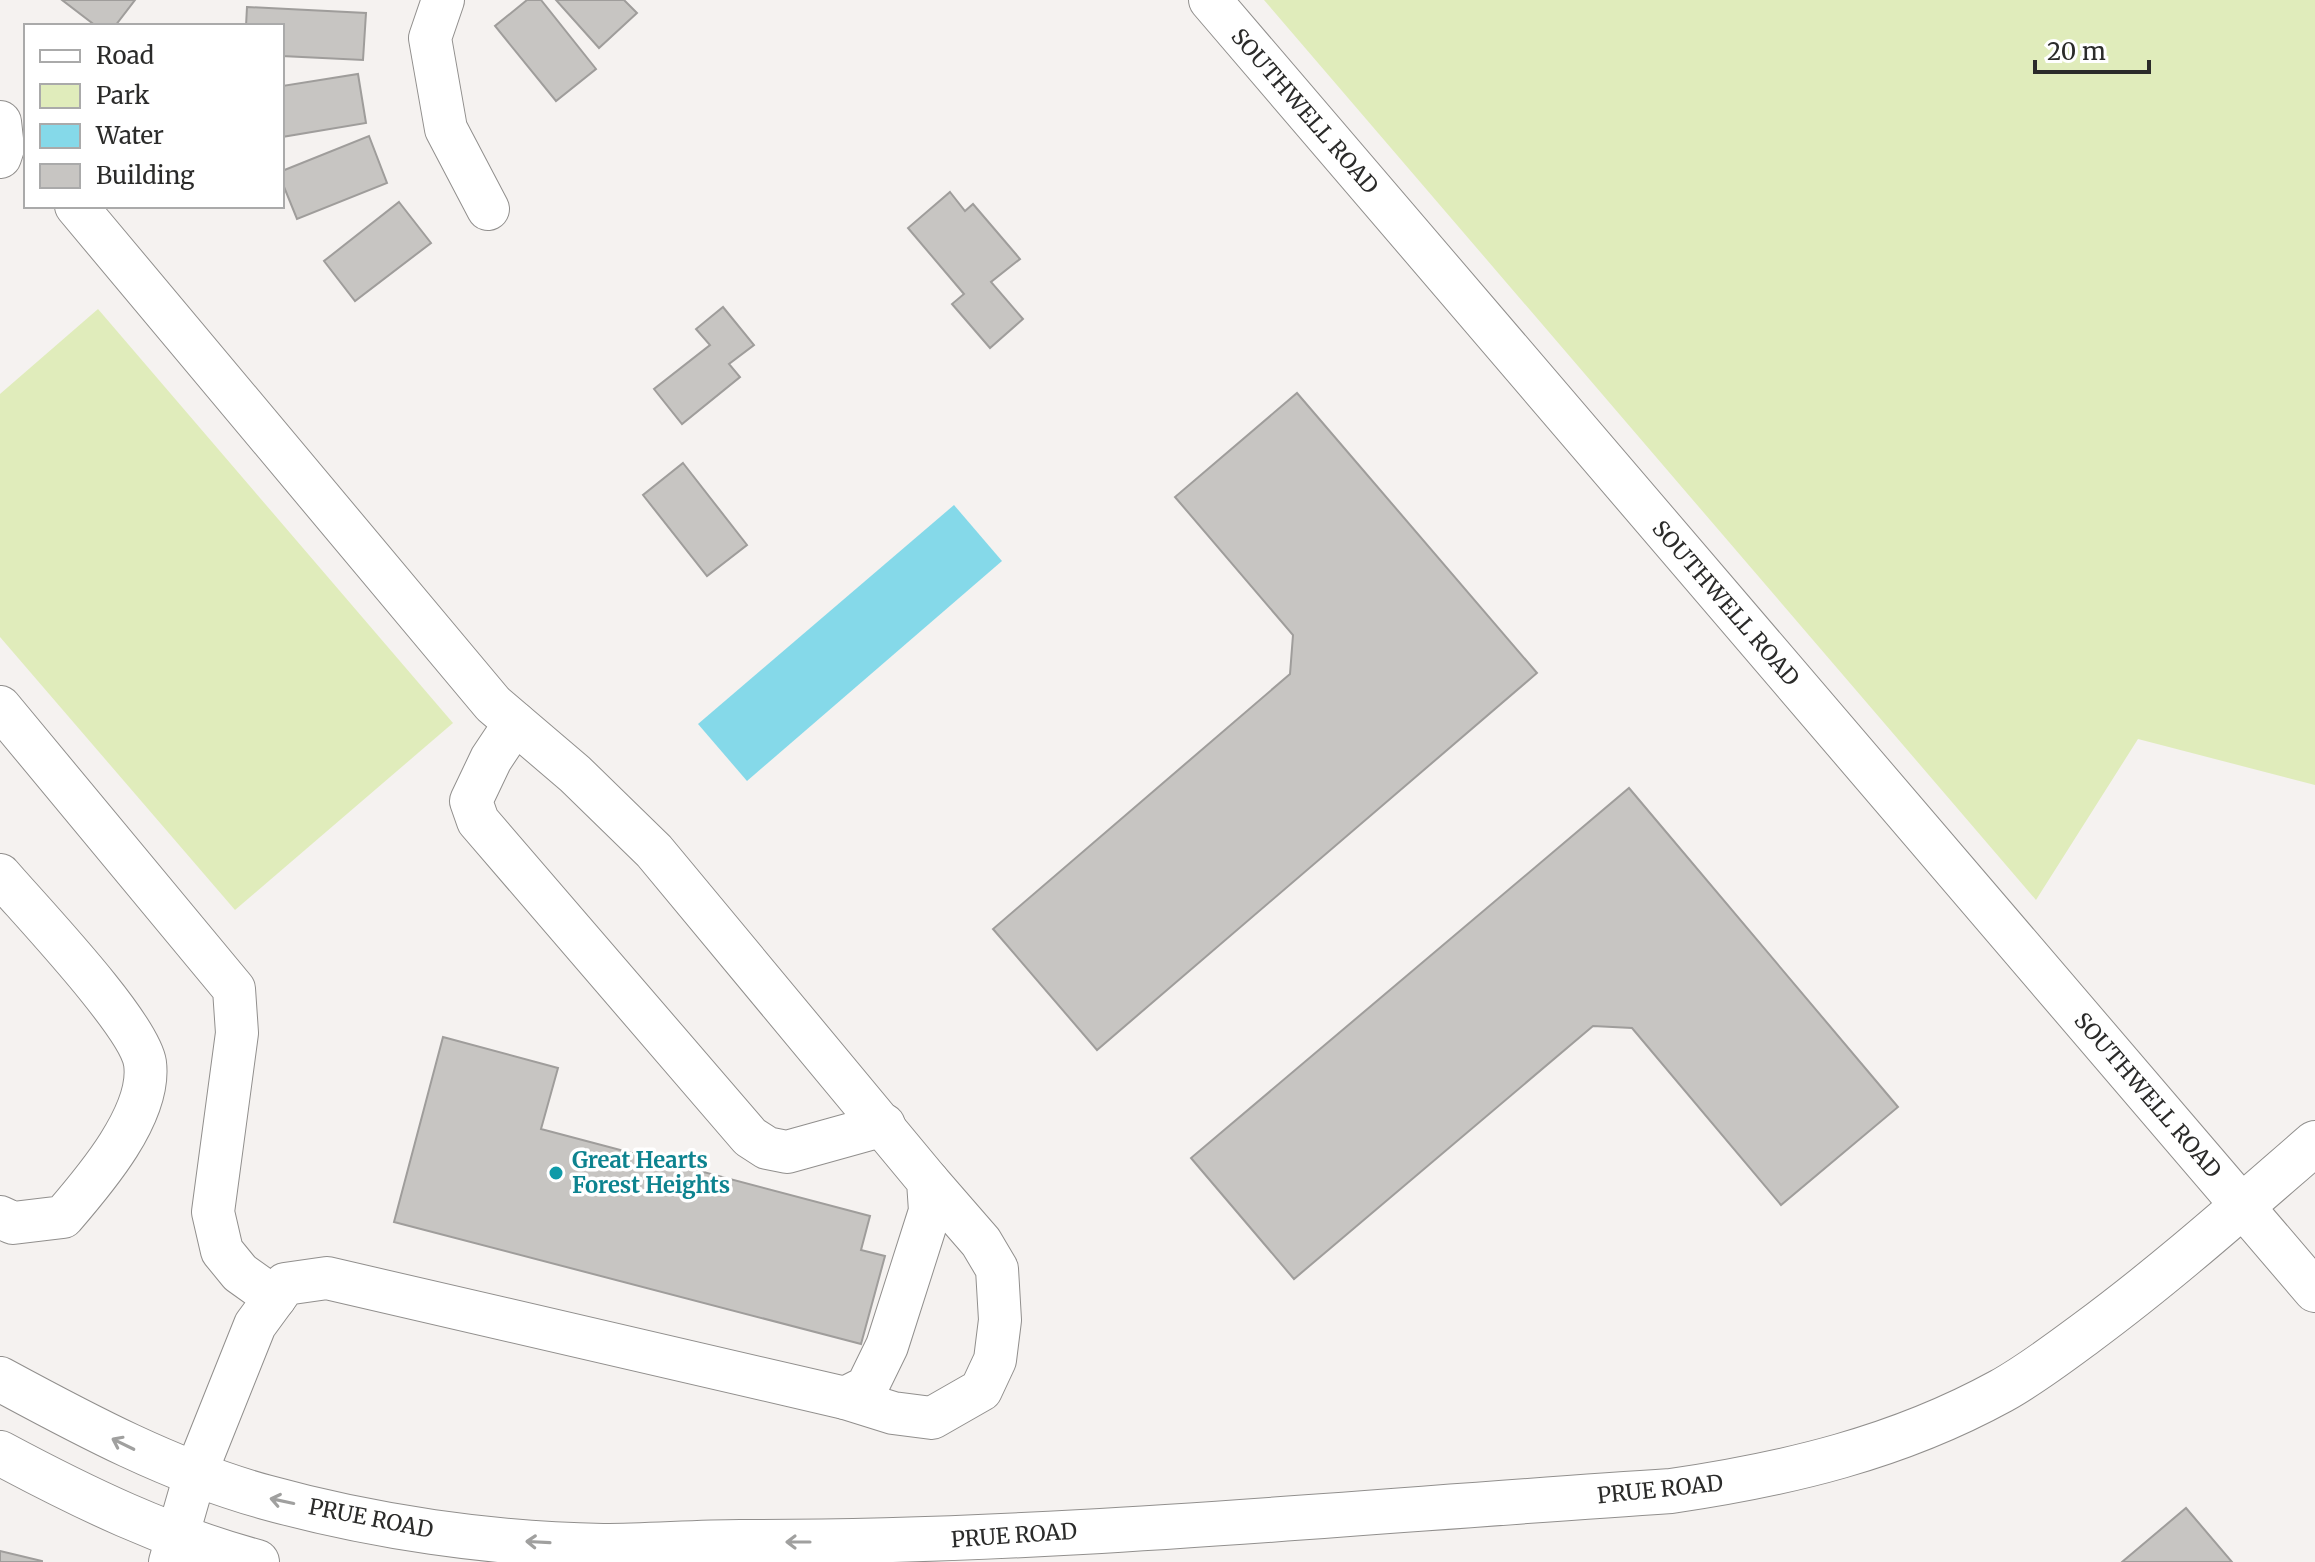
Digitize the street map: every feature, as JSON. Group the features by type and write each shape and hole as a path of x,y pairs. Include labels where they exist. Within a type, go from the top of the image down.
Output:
{"main road":[{"name":"PRUE ROAD","path":"0,1379 128,1446 195,1475 313,1508 408,1527 501,1539 603,1546 904,1542 1671,1491 1758,1478 1842,1458 1924,1428 2002,1390 2135,1297 2315,1143"},
{"path":"0,1453 173,1550 257,1562"},
{"name":"PRUE ROAD","path":"842,1562 904,1542"}],"street":[{"path":"443,0 430,38 446,129 488,209"},
{"name":"SOUTHWELL ROAD","path":"1210,0 2315,1291"},
{"path":"78,208 493,704 575,774 654,851 981,1242 997,1269 1000,1320 995,1360 981,1390 932,1418 893,1413 845,1398 327,1278 285,1284 255,1325 195,1475 173,1550"},
{"path":"0,707 234,989 237,1033 213,1212 222,1251 240,1273 275,1298"},
{"path":"515,723 491,759 471,801 478,821 750,1137 767,1148 787,1152 884,1125"},
{"path":"0,875 130,1028 145,1064 138,1108 106,1167 63,1217 13,1223 0,1217"},
{"path":"845,1398 867,1387 887,1346 930,1211 928,1181"}],"green space":[{"path":"1264,0 2315,0 2315,785 2138,739 2036,900"},
{"path":"98,309 453,723 235,910 0,637 0,394"}],"water":[{"path":"954,505 1002,561 747,781 698,724"}],"building":[{"path":"62,0 135,0 117,24 93,24"},
{"path":"527,0 541,0 596,69 556,101 495,26"},
{"path":"556,0 624,0 637,13 599,48"},
{"path":"247,7 366,13 363,60 284,56 284,24 246,24"},
{"path":"358,74 366,123 284,137 284,86"},
{"path":"369,136 387,183 297,219 284,187 284,170"},
{"path":"950,192 965,211 973,204 1020,259 991,282 1023,319 990,348 952,304 964,294 908,228"},
{"path":"399,202 431,243 355,301 324,261"},
{"path":"723,307 754,345 729,364 740,377 682,424 654,389 710,345 696,329"},
{"path":"1297,393 1537,673 1097,1050 993,929 1290,674 1293,635 1175,497"},
{"path":"683,463 747,545 707,576 643,495"},
{"path":"1629,788 1898,1107 1781,1205 1632,1028 1593,1026 1294,1279 1191,1158"},
{"name":"Great Hearts Forest Heights","path":"443,1037 558,1068 541,1129 870,1216 861,1250 885,1256 861,1344 394,1222"},
{"path":"2186,1508 2232,1562 2122,1562"},
{"path":"0,1551 42,1561 42,1562 0,1562"}],"place":[{"name":"Great Hearts Forest Heights","path":"556,1173"}]}
